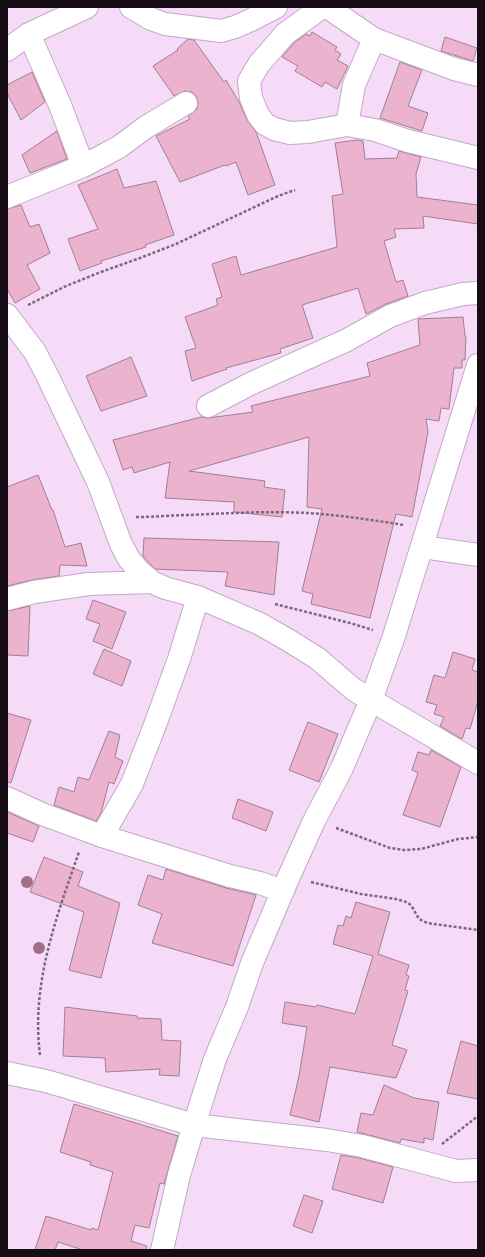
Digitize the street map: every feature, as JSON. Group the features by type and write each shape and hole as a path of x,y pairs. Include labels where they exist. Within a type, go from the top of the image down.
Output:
{"street":[{"path":"7,50 29,34 87,7"},
{"path":"131,7 151,19 165,24 220,31 241,24 276,7"},
{"path":"322,7 285,34 259,64 250,81 251,98 258,116 265,124 274,129 290,133 308,132 347,126 375,130 408,141 478,158"},
{"path":"327,7 374,39 454,69 478,75"},
{"path":"29,34 60,105 83,166"},
{"path":"347,126 354,85 374,39"},
{"path":"7,197 83,166 119,147 146,127 186,103"},
{"path":"208,406 250,384 347,340 390,316 425,303 463,294 478,293"},
{"path":"14,312 98,482 129,559 139,572 152,582 165,588 198,597 260,624 317,658 353,689 478,763"},
{"path":"162,1250 179,1175 215,1059 237,1007 252,963 287,882 315,820 342,768 371,700 394,636 478,365"},
{"path":"425,538 478,555"},
{"path":"7,600 34,592 88,584 152,582"},
{"path":"94,833 132,784 177,665 198,597"},
{"path":"7,798 42,814 94,833 230,876 287,882"},
{"path":"7,1073 46,1081 194,1124 327,1140 362,1146 456,1171 478,1170"}],"path":[{"path":"14,312 94,275 176,244 278,196 295,190"},
{"path":"112,516 157,517 307,513 360,517 425,538"},
{"path":"269,603 350,622 394,636"},
{"path":"315,820 390,848 404,850 420,849 458,839 478,837"},
{"path":"46,1081 40,1057 38,1036 38,1011 42,975 55,921 68,886 94,833"},
{"path":"287,882 315,884 361,894 396,899 411,905 416,916 423,922 478,930"},
{"path":"421,1161 478,1116"}],"building":[{"path":"312,32 337,47 335,50 341,54 337,60 348,66 337,89 325,82 322,87 295,71 298,66 282,57 294,43 306,34 310,36"},
{"path":"445,37 477,48 473,61 441,51"},
{"path":"188,39 194,40 224,82 226,80 239,102 247,120 256,132 275,185 248,195 236,162 180,182 156,136 190,119 188,116 197,109 198,102 196,96 192,92 185,91 174,96 153,66 178,50 177,49"},
{"path":"400,62 422,70 408,106 428,113 422,131 380,118"},
{"path":"32,72 45,102 21,120 7,93 7,85"},
{"path":"57,131 67,159 30,173 22,155"},
{"path":"357,140 363,141 365,159 397,158 399,151 421,157 416,174 417,197 478,205 478,224 423,216 424,228 394,229 396,237 384,241 396,282 403,280 408,296 386,304 366,314 358,288 302,305 313,338 280,349 281,353 226,368 227,369 192,381 185,351 196,348 185,317 218,305 216,299 222,297 212,264 236,256 241,275 337,247 332,196 343,194 335,143"},
{"path":"117,169 124,188 156,181 174,235 145,245 146,247 101,261 102,263 80,271 68,239 98,229 78,185"},
{"path":"21,205 30,227 39,224 50,253 27,265 40,289 15,303 7,289 7,209"},
{"path":"463,317 466,336 465,360 462,360 462,368 454,368 449,409 441,408 439,421 426,419 428,432 412,517 396,514 370,618 311,604 313,594 302,591 322,509 307,507 309,437 189,471 265,481 264,487 285,490 282,517 234,512 234,502 165,498 170,462 134,473 132,467 123,470 113,440 201,417 208,418 253,412 251,406 370,376 367,363 420,345 418,319"},
{"path":"131,357 147,396 101,411 86,376"},
{"path":"38,475 53,510 65,547 81,543 87,566 60,565 59,576 7,586 7,487"},
{"path":"144,538 279,542 274,595 225,586 228,572 155,569 143,556"},
{"path":"93,600 126,612 112,649 93,641 100,624 86,619"},
{"path":"30,606 28,656 7,655 7,611"},
{"path":"104,649 131,661 122,686 93,674"},
{"path":"453,652 475,659 472,670 478,672 478,701 470,729 466,728 462,739 440,726 444,717 434,714 437,705 426,702 434,675 445,678"},
{"path":"7,713 31,720 11,783 7,782"},
{"path":"308,722 338,734 319,782 289,770"},
{"path":"109,731 120,735 115,757 123,761 114,784 109,782 101,813 96,821 54,805 59,787 74,792 78,777 89,780"},
{"path":"431,750 461,767 440,827 403,815 418,773 412,770 418,752 429,755"},
{"path":"238,799 273,812 266,831 232,818"},
{"path":"7,812 39,826 33,842 7,833"},
{"path":"44,857 83,872 78,886 120,903 101,978 69,970 84,912 30,892"},
{"path":"166,869 226,888 256,895 233,966 152,943 162,914 138,905 148,875 163,880"},
{"path":"356,902 390,912 378,954 409,965 406,975 409,976 405,990 408,991 392,1045 407,1050 396,1078 330,1067 319,1122 290,1115 299,1076 307,1027 282,1023 285,1002 316,1007 317,1005 355,1014 373,956 333,944 338,925 343,926 346,916 351,918"},
{"path":"65,1007 137,1016 137,1018 161,1019 162,1040 181,1041 179,1076 159,1075 160,1069 106,1072 105,1058 63,1056"},
{"path":"461,1041 478,1046 478,1099 447,1093"},
{"path":"384,1085 414,1098 439,1102 433,1140 424,1138 424,1143 401,1139 400,1143 357,1132 361,1113 373,1115"},
{"path":"74,1104 178,1136 164,1184 160,1183 149,1228 135,1225 131,1241 147,1246 146,1250 83,1250 58,1242 55,1250 35,1250 46,1216 91,1230 92,1228 98,1230 113,1172 90,1165 91,1162 60,1152"},
{"path":"341,1155 393,1167 383,1203 332,1189"},
{"path":"304,1195 323,1201 312,1233 293,1226"}]}
